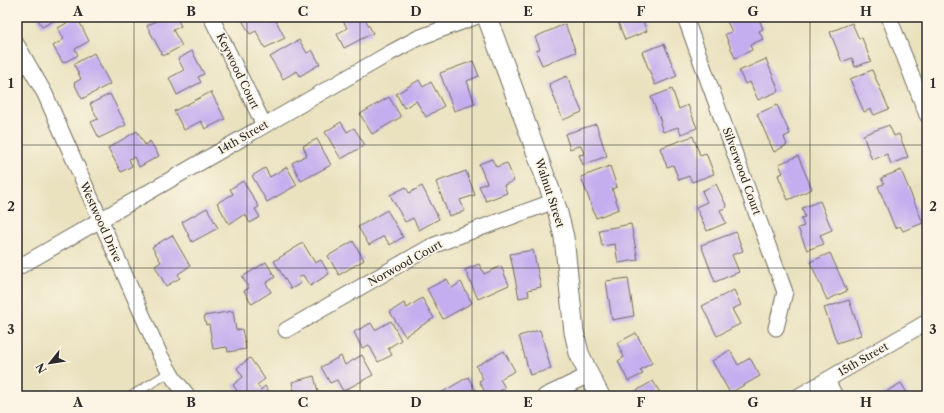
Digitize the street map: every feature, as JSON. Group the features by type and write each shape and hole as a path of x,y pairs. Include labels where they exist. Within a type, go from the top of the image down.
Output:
{"street":[{"name":"Keywood Court","path":"211,17 264,125"},
{"name":"14th Street","path":"18,265 100,220 390,53 418,38 475,17"},
{"name":"Walnut Street","path":"487,17 555,202 564,236 574,332 579,353 588,375 600,396"},
{"name":"Silverwood Court","path":"685,17 785,292 776,328"},
{"path":"889,17 927,115"},
{"name":"Westwood Drive","path":"17,45 45,94 160,355 174,379 188,396"},
{"name":"Norwood Court","path":"286,330 430,247 470,231 555,202"},
{"name":"15th Street","path":"799,396 927,322"},
{"path":"545,396 588,375"},
{"path":"826,380 836,396"}],"lane":[{"path":"131,396 170,372"}],"building":[{"path":"37,17 61,17 42,27"},
{"path":"77,17 89,41 75,49 78,55 63,63 53,46 64,39 58,28"},
{"path":"163,17 176,17 181,26 173,30 182,46 163,56 147,26"},
{"path":"247,17 274,17 285,38 265,48 256,31 250,34 242,20"},
{"path":"341,17 364,17 373,33 344,48 337,34 347,28"},
{"path":"616,17 641,17 647,31 625,40"},
{"path":"725,17 754,17 756,21 759,19 763,29 759,31 763,39 750,45 752,50 735,58 725,34 732,32"},
{"path":"852,23 859,39 862,38 871,61 855,67 852,58 842,62 830,32"},
{"path":"565,24 576,52 542,65 536,51 540,49 535,37"},
{"path":"299,40 307,53 312,50 320,64 300,76 297,71 283,79 270,57"},
{"path":"664,44 677,76 655,85 642,52"},
{"path":"192,51 204,74 198,77 201,82 177,95 169,78 184,70 178,59"},
{"path":"94,53 110,84 82,99 74,83 81,79 74,64"},
{"path":"766,59 779,91 758,100 750,82 745,84 739,71"},
{"path":"473,61 479,76 467,81 475,104 454,111 440,73"},
{"path":"872,70 889,109 874,115 871,109 864,112 850,79"},
{"path":"567,76 582,112 563,120 549,84"},
{"path":"419,80 423,87 431,82 444,106 426,117 416,101 404,108 396,94"},
{"path":"672,89 679,109 688,105 697,128 681,134 678,127 663,132 661,122 651,97"},
{"path":"211,92 225,119 205,129 201,121 184,130 174,111"},
{"path":"110,94 126,125 99,138 91,122 98,119 90,104"},
{"path":"389,97 401,117 372,134 360,114"},
{"path":"777,105 790,134 784,137 787,145 774,152 757,114"},
{"path":"341,122 347,132 354,128 365,145 341,159 325,132"},
{"path":"596,124 607,156 583,165 579,155 584,154 581,145 570,149 565,134"},
{"path":"889,125 894,136 899,134 908,157 891,164 887,154 872,160 863,135"},
{"path":"137,131 145,145 150,141 159,156 139,167 134,157 129,159 132,166 121,172 108,148"},
{"path":"693,136 700,155 706,153 714,174 692,182 689,176 679,180 673,165 667,167 660,148"},
{"path":"317,139 331,165 301,181 292,163 307,155 303,146"},
{"path":"798,156 812,189 788,200 778,175 783,173 779,164"},
{"path":"492,159 496,167 507,163 514,181 504,185 507,193 486,201 479,186 487,183 479,164"},
{"path":"610,166 617,187 612,189 619,209 596,218 581,177"},
{"path":"287,167 297,185 267,202 252,176 265,168 270,177"},
{"path":"901,170 923,223 903,231 900,226 895,228 878,186 884,184 881,178"},
{"path":"466,171 475,195 460,200 465,211 449,216 436,182"},
{"path":"243,181 259,207 255,209 260,217 250,223 245,214 229,224 217,203 233,194 230,189"},
{"path":"716,184 727,207 720,210 726,223 707,231 696,207 707,202 702,191"},
{"path":"422,186 439,219 419,230 413,218 405,222 390,195 406,187 409,193"},
{"path":"820,201 832,230 820,235 824,244 807,250 798,228 804,226 801,218 805,217 802,208"},
{"path":"207,208 218,228 192,242 182,222"},
{"path":"387,210 403,237 390,245 384,236 369,245 358,227"},
{"path":"631,224 638,260 618,263 615,244 602,246 599,230"},
{"path":"736,232 743,251 732,255 739,272 715,282 701,245"},
{"path":"172,235 190,266 178,274 180,278 166,286 155,266 161,262 152,247"},
{"path":"353,241 364,260 339,275 328,256"},
{"path":"303,243 315,263 321,260 329,274 310,286 303,275 298,278 301,283 291,289 274,261"},
{"path":"533,250 541,287 528,290 529,296 519,298 510,254"},
{"path":"830,253 847,291 827,300 810,262"},
{"path":"266,262 275,277 266,283 271,292 252,304 244,291 249,288 242,277"},
{"path":"479,264 484,274 501,266 509,285 478,299 465,270"},
{"path":"628,278 634,316 612,320 606,281"},
{"path":"447,279 452,288 461,282 472,303 443,319 427,289"},
{"path":"734,290 741,305 732,309 740,324 717,336 702,306"},
{"path":"422,298 434,318 405,336 390,312 404,303 407,308"},
{"path":"849,300 861,335 837,343 824,308"},
{"path":"233,311 236,330 242,329 246,349 228,352 227,347 213,349 209,324 206,325 204,316"},
{"path":"391,321 401,340 388,348 392,355 378,362 369,345 362,348 354,332 371,323 375,330"},
{"path":"540,330 551,369 530,375 519,336"},
{"path":"636,333 652,363 640,370 643,374 628,381 618,361 624,357 617,343"},
{"path":"730,350 738,365 750,358 760,376 730,393 712,361"},
{"path":"504,351 515,371 500,379 505,388 491,396 487,396 479,381 483,379 476,366"},
{"path":"362,355 373,375 343,391 337,380 330,383 321,367 341,356 345,365"},
{"path":"250,358 265,379 257,385 261,390 265,386 272,396 241,396 233,385 243,377 237,368"},
{"path":"314,376 319,396 284,396 284,394 294,392 292,382"},
{"path":"468,377 479,396 440,396 439,394"},
{"path":"653,381 662,396 636,396 634,392"},
{"path":"901,383 909,396 879,396"}]}
